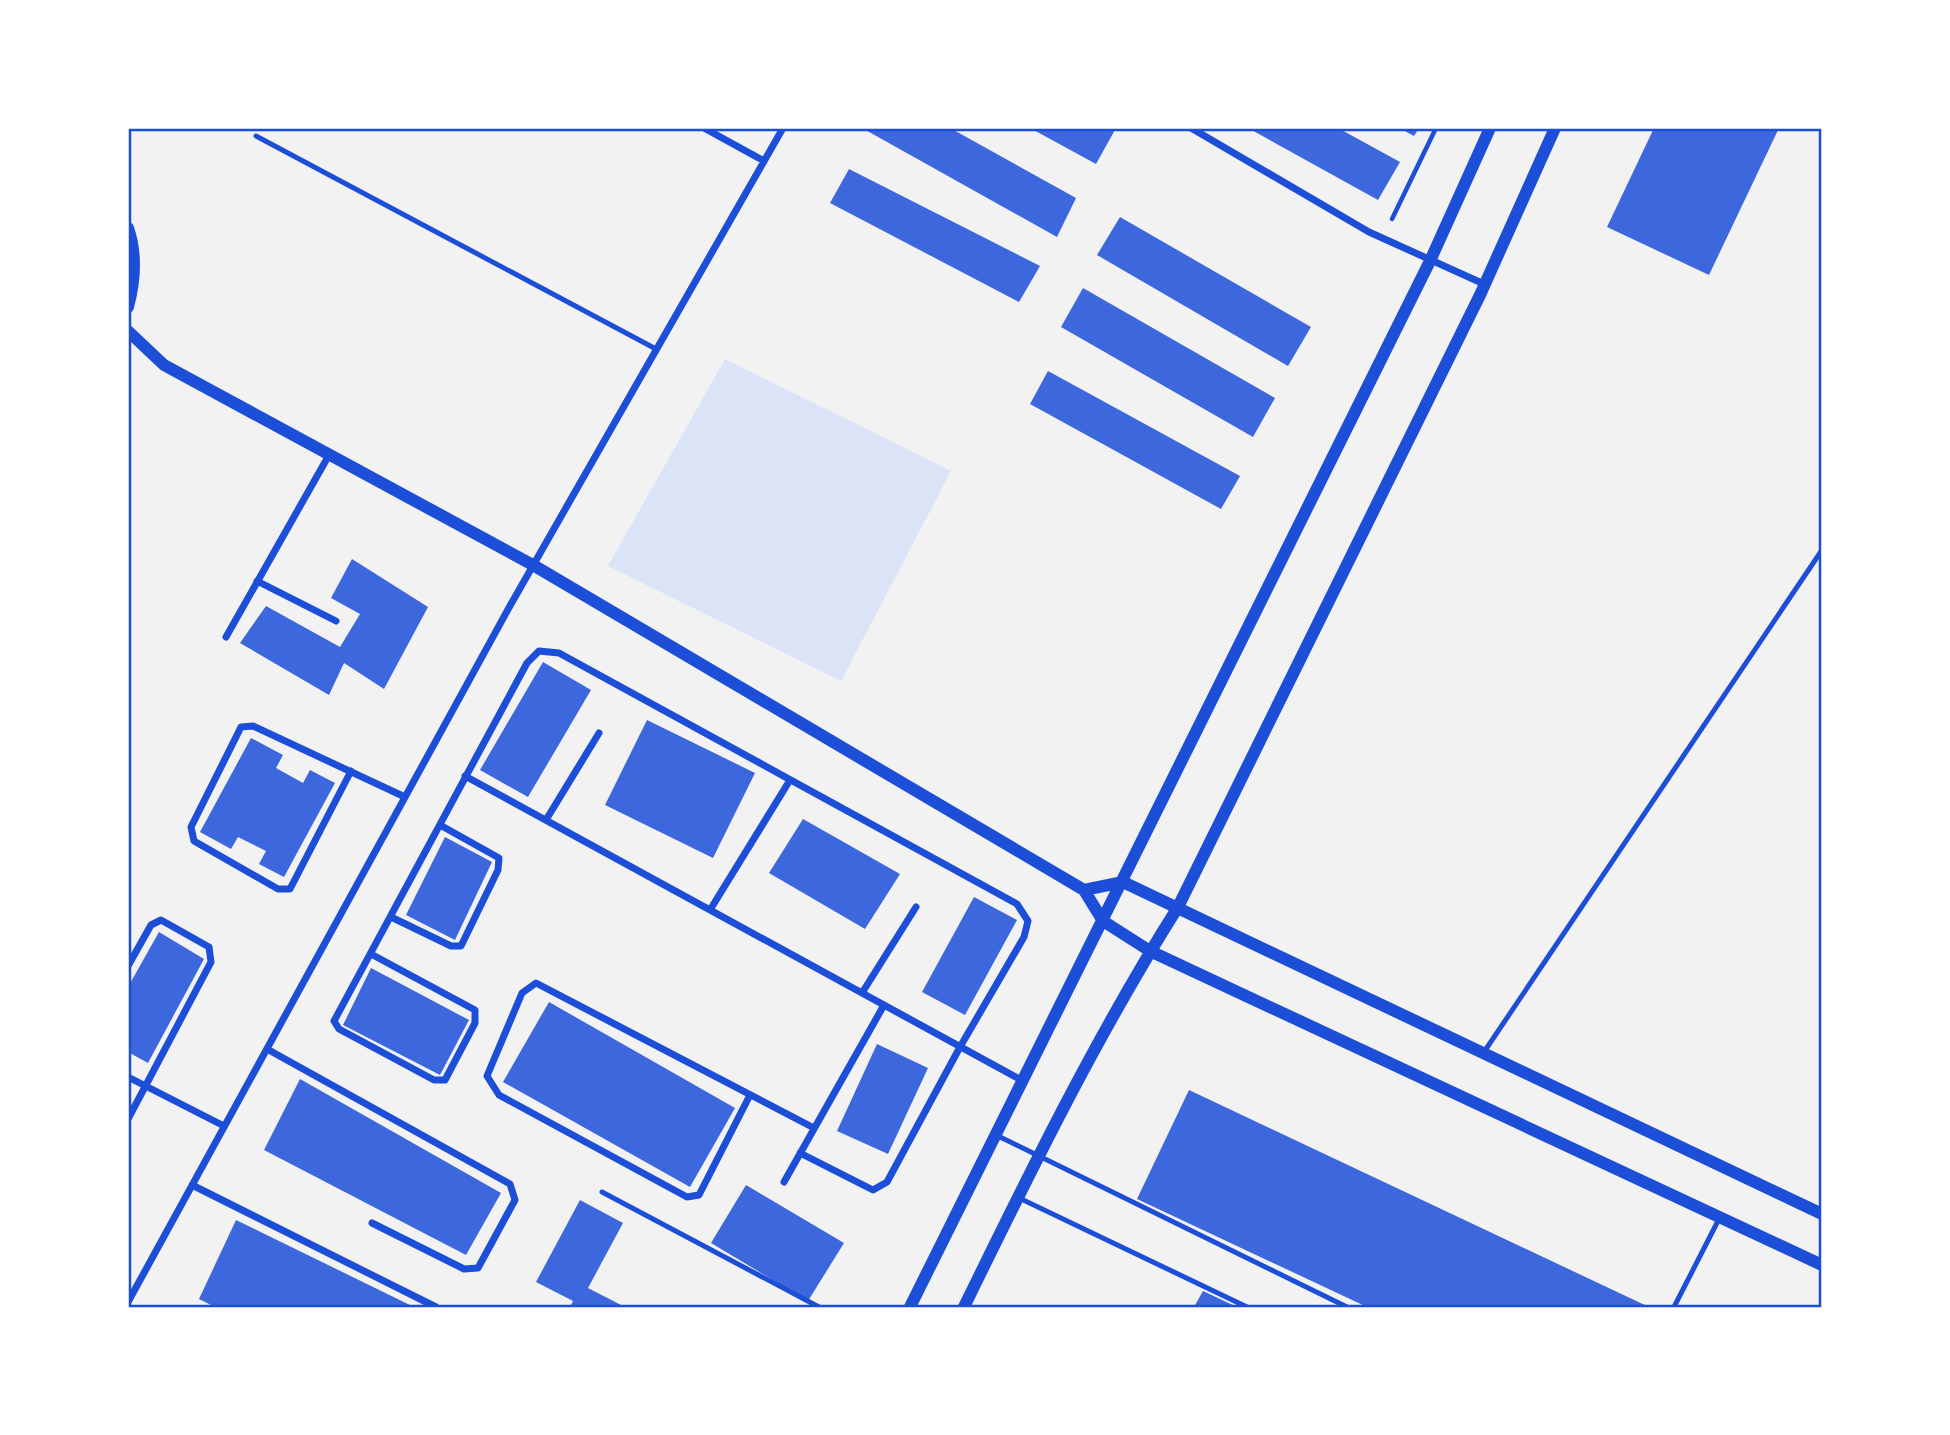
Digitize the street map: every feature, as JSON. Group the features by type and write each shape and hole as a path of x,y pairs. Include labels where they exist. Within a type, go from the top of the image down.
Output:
{"street":[{"path":"704,128 764,161"},
{"path":"128,1302 533,565 783,128"},
{"path":"1191,128 1382,238 1485,284"},
{"path":"910,1307 1430,261 1490,128"},
{"path":"964,1307 1038,1156 1150,951 1178,907 1485,284 1555,128"},
{"path":"128,228 133,242 134,285 128,307"},
{"path":"128,331 164,365 533,565 1084,890 1103,921 1150,951 1822,1265"},
{"path":"226,637 329,455"},
{"path":"257,581 336,621"},
{"path":"371,954 475,1010 475,1023 445,1080 434,1080 339,1029 334,1021 527,663 539,651 559,653 1017,904 1028,921 1024,937 960,1047 887,1182 873,1190 800,1153"},
{"path":"351,771 289,889 278,889 194,841 191,827 241,727 253,726 351,771 405,797"},
{"path":"546,820 599,733"},
{"path":"465,776 1023,1081"},
{"path":"710,910 790,780"},
{"path":"391,917 451,946 461,946 498,870 499,858 440,825"},
{"path":"1084,890 1123,882 1822,1214"},
{"path":"862,993 916,907"},
{"path":"128,966 151,925 161,920 209,947 211,962 128,1119"},
{"path":"750,1094 699,1195 687,1197 499,1094 487,1076 522,993 536,983 750,1094 814,1128"},
{"path":"784,1182 884,1005"},
{"path":"267,1049 510,1184 515,1199 478,1268 464,1269 372,1223"},
{"path":"128,1077 224,1126"},
{"path":"192,1185 436,1307"}],"lane":[{"path":"256,136 656,349"},
{"path":"1483,1054 1822,550"},
{"path":"996,1135 1347,1307"},
{"path":"602,1192 819,1307"},
{"path":"1017,1197 1247,1307"},
{"path":"1674,1307 1720,1217"}],"path":[{"path":"1382,238 1436,128"}],"shaded area":[{"path":"725,359 951,471 841,681 608,566"}],"building":[{"path":"862,128 950,128 1076,198 1057,237"},
{"path":"1030,128 1116,128 1096,164"},
{"path":"1248,128 1338,128 1400,162 1378,200"},
{"path":"1399,128 1419,128 1414,136"},
{"path":"1654,128 1779,128 1709,275 1607,227"},
{"path":"849,169 1040,266 1019,302 830,203"},
{"path":"1120,217 1311,327 1288,366 1097,255"},
{"path":"1083,288 1275,398 1253,437 1061,327"},
{"path":"1048,371 1240,476 1221,509 1030,404"},
{"path":"352,559 428,607 384,689 344,663 329,695 240,643 266,606 340,647 360,614 331,598"},
{"path":"543,662 591,690 528,797 480,770"},
{"path":"647,720 755,773 713,858 605,805"},
{"path":"251,738 283,755 276,768 303,783 310,770 335,783 284,877 259,864 266,851 238,837 231,849 200,832"},
{"path":"803,819 900,874 865,929 769,873"},
{"path":"445,837 492,862 455,940 406,915"},
{"path":"974,897 1017,920 965,1015 922,992"},
{"path":"159,932 204,959 148,1063 128,1052 128,987"},
{"path":"371,968 469,1020 440,1075 343,1025"},
{"path":"549,1002 735,1108 690,1187 503,1082"},
{"path":"877,1044 928,1068 888,1154 837,1131"},
{"path":"300,1079 501,1193 466,1255 264,1150"},
{"path":"1189,1090 1649,1307 1367,1307 1137,1199"},
{"path":"746,1185 844,1243 808,1301 711,1243"},
{"path":"580,1200 623,1223 588,1288 625,1307 570,1307 573,1301 536,1282"},
{"path":"236,1220 414,1307 215,1307 199,1299"},
{"path":"1203,1291 1237,1307 1194,1307"}]}
